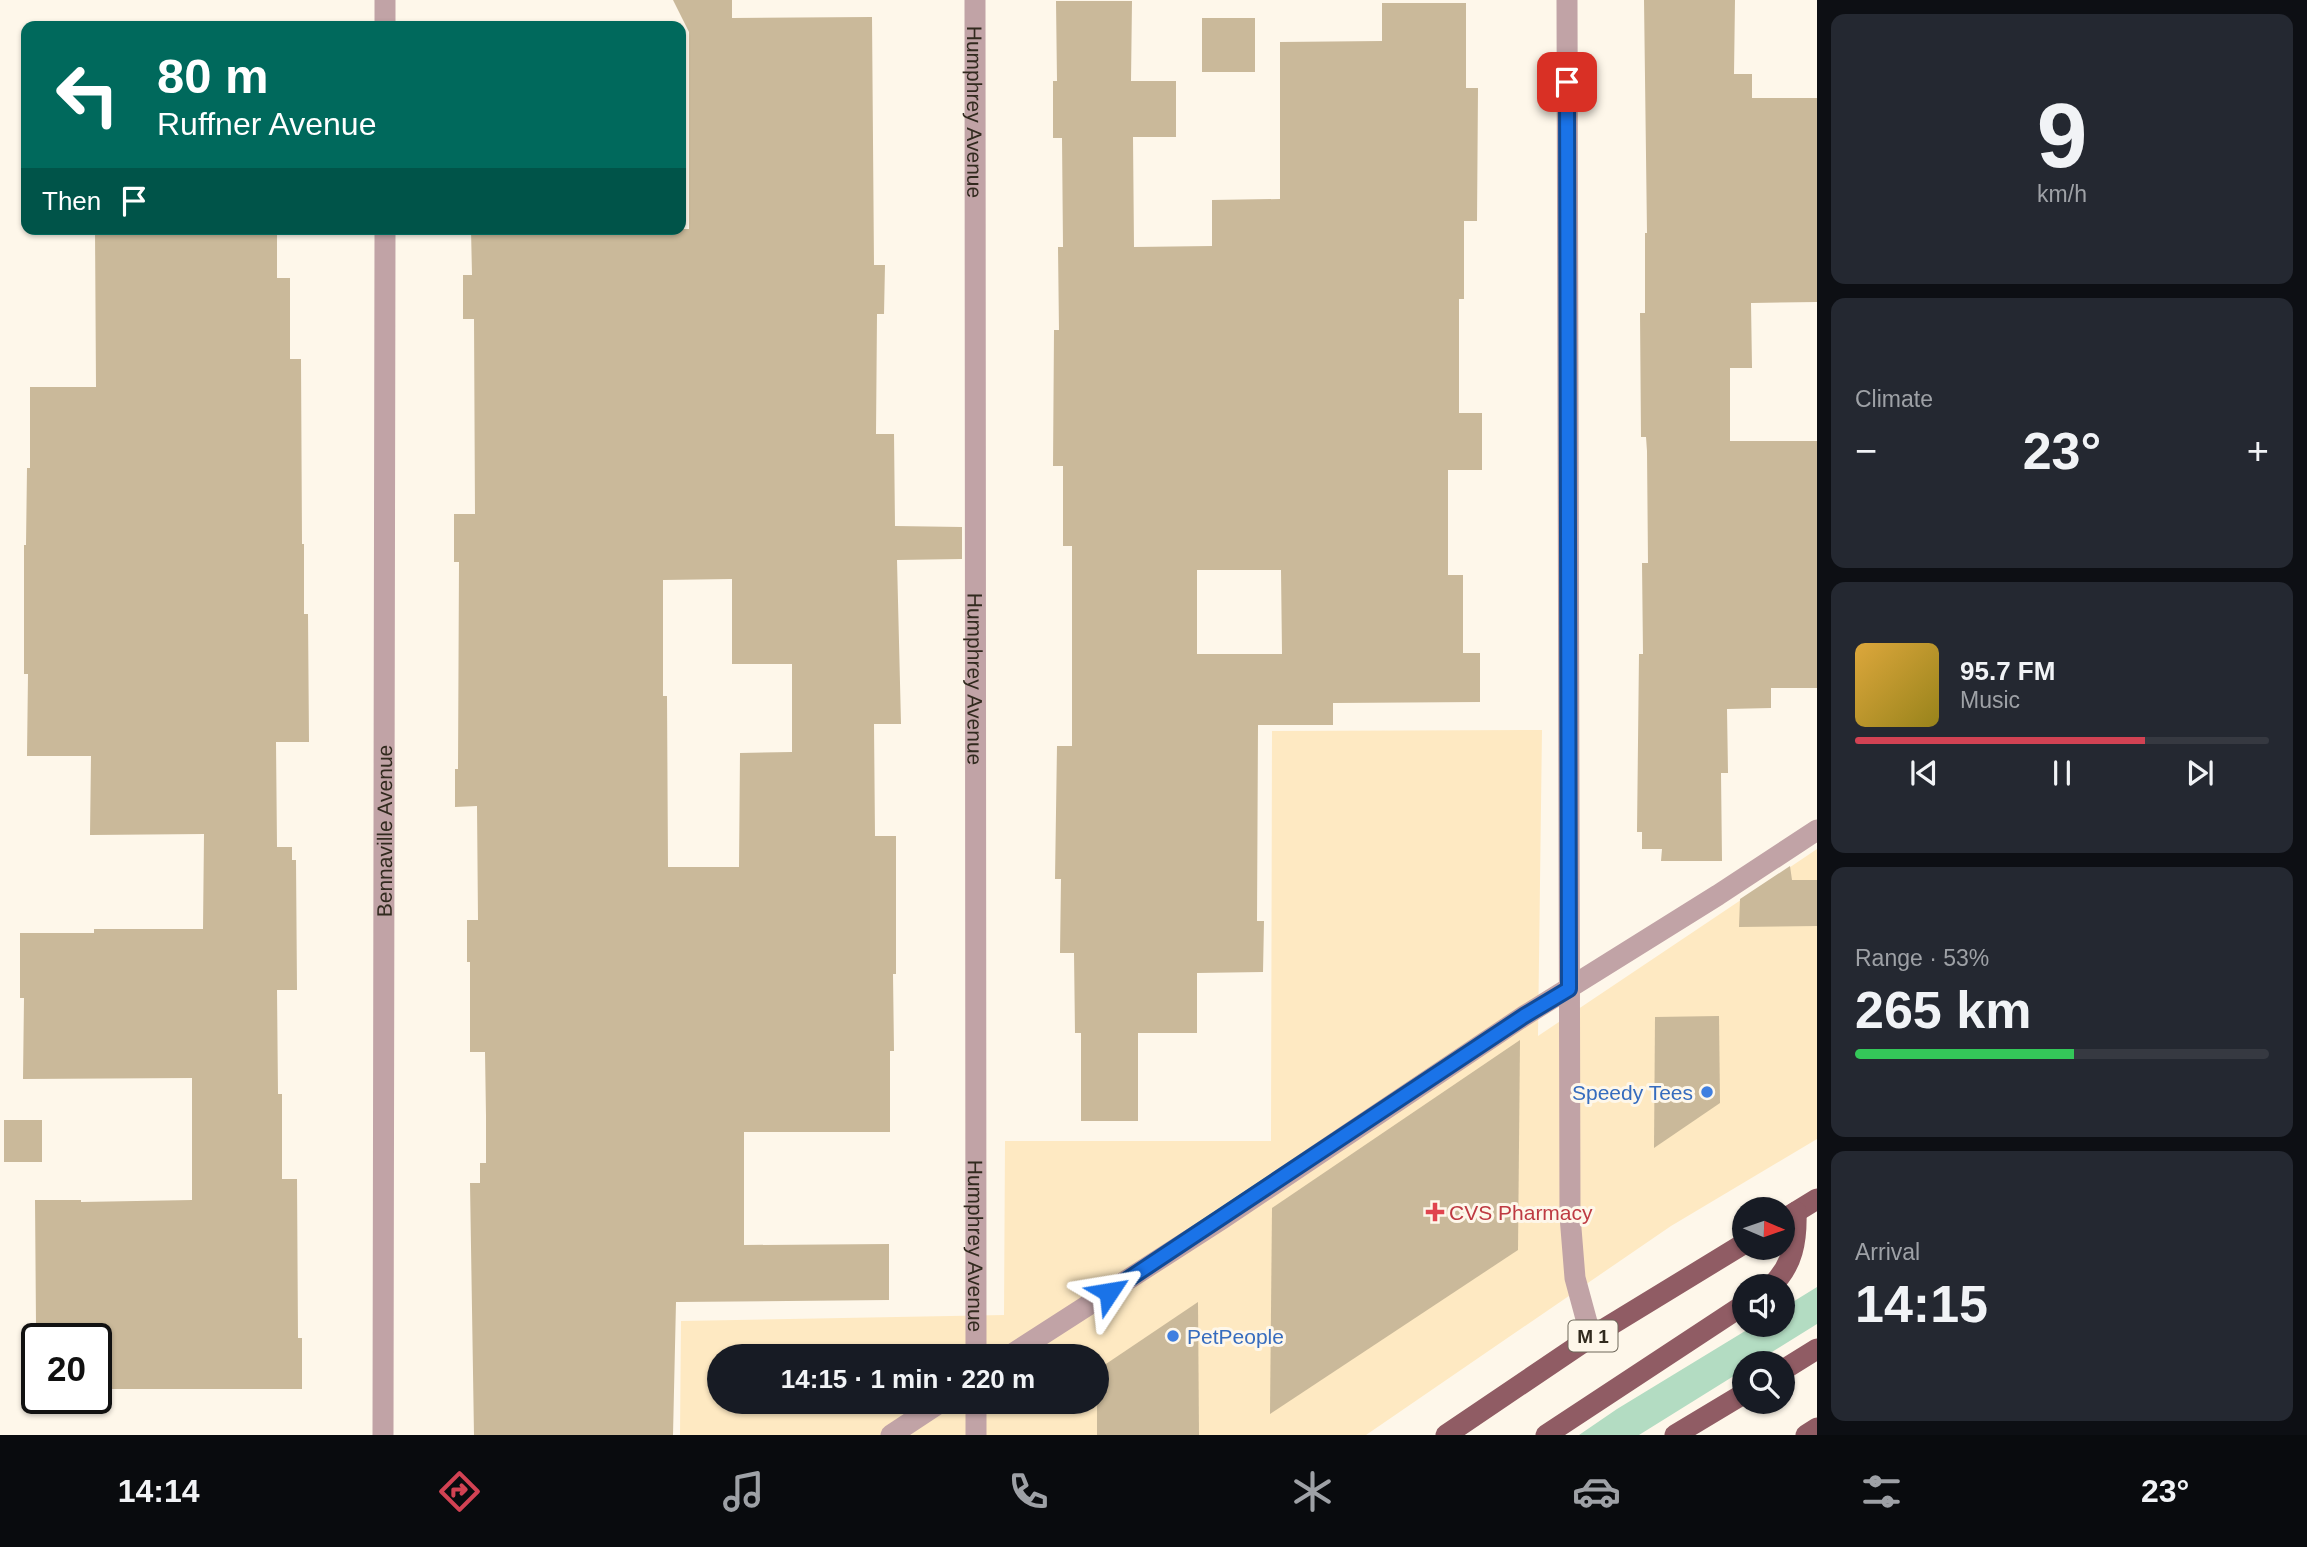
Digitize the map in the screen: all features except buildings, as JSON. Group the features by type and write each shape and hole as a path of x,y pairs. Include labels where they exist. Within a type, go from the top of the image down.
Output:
{"main road":[{"path":"1796,1212 1817,1199"},
{"name":"M 1","path":"1446,1435 1591,1337 1732,1251"},
{"path":"1546,1435 1732,1313"},
{"path":"1795,1363 1817,1349"},
{"path":"1675,1435 1732,1401"},
{"path":"1806,1435 1817,1428"}],"street":[{"path":"385,0 385,21"},
{"name":"Humphrey Avenue","path":"975,0 976,1344"},
{"path":"1567,0 1570,1216 1575,1278 1591,1337"},
{"name":"Bennaville Avenue","path":"383,1435 385,235"},
{"path":"1028,1344 1222,1219 1524,1016 1817,830"},
{"path":"891,1435 923,1414"},
{"path":"976,1414 976,1435"}],"shaded area":[{"path":"1542,730 1538,1036 1817,849 1817,1139 1671,1226 1366,1435 680,1435 681,1321 1004,1315 1005,1141 1271,1141 1272,731"}],"green space":[{"path":"1817,1287 1817,1324 1773,1351 1732,1351 1732,1377 1639,1435 1579,1435 1735,1337 1795,1337 1795,1301"}],"place":[{"name":"Speedy Tees","path":"1707,1092"},
{"name":"CVS Pharmacy","path":"1435,1212"},
{"name":"PetPeople","path":"1173,1336"}],"route":[{"path":"1109,1292 1524,1016 1569,989 1567,82"}]}
